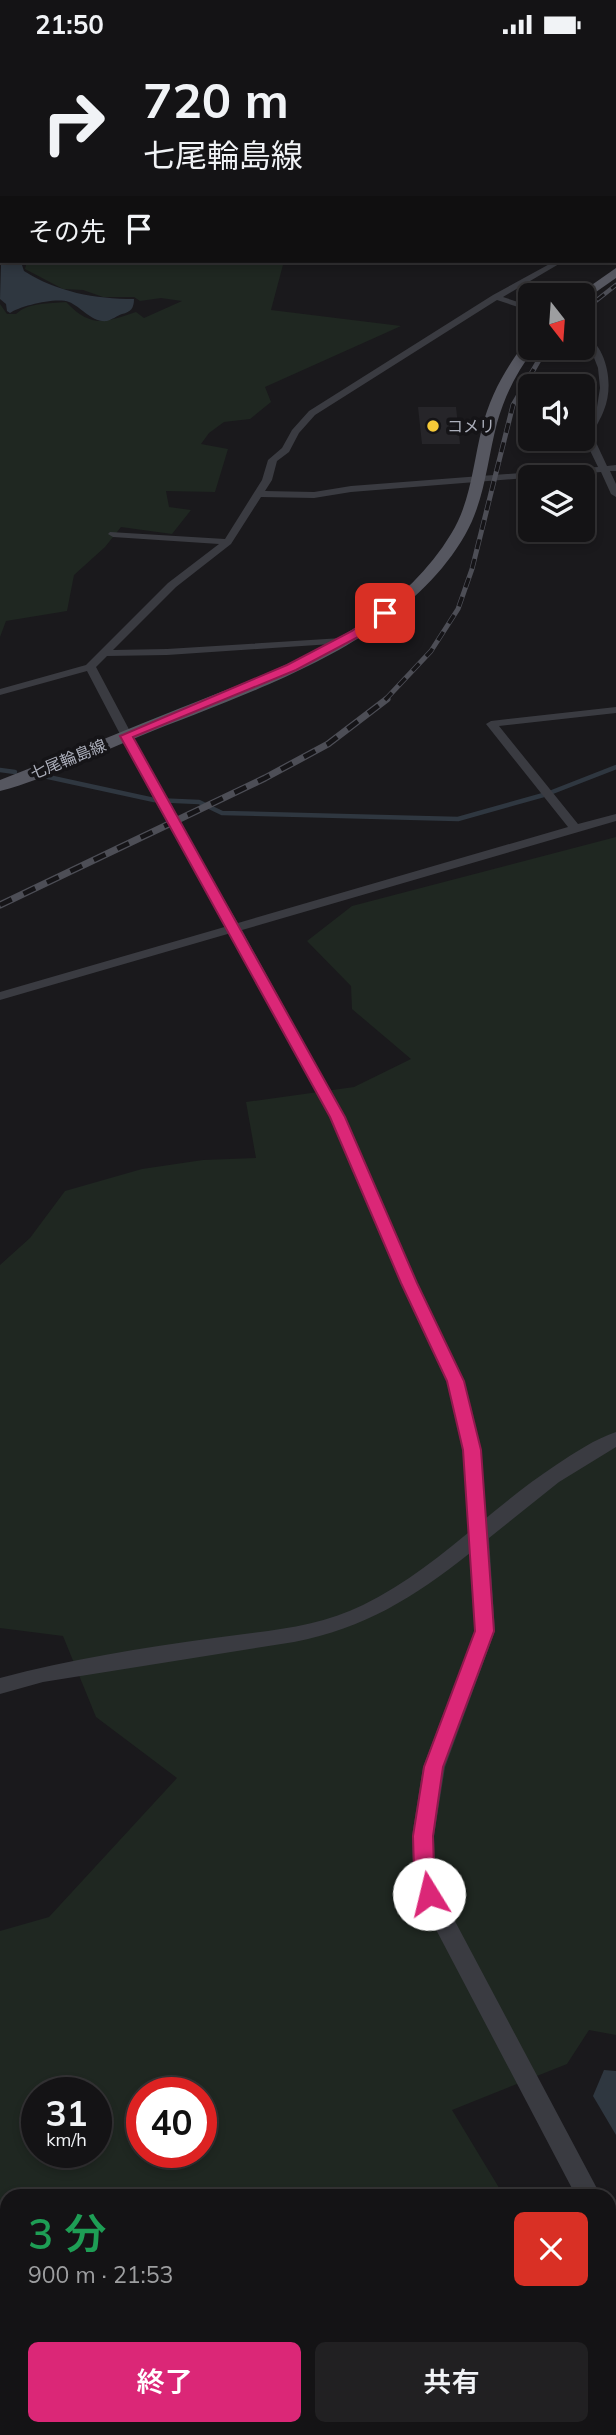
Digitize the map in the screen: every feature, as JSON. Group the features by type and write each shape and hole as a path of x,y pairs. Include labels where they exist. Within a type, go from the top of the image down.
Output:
{"main road":[{"path":"595,287 616,272"},
{"name":"七尾輪島線","path":"0,786 264,680 342,641 385,613 431,572 467,519 494,411 519,361"}],"street":[{"path":"0,692 90,667 172,585 228,542 267,480 273,460 286,450 295,432 312,413 496,297 556,263"},
{"path":"496,297 518,305"},
{"path":"595,349 601,363 604,384 601,407 589,427 588,436 616,494"},
{"path":"258,494 314,495 478,478 616,468"},
{"path":"113,534 228,542"},
{"path":"105,653 342,641"},
{"path":"90,667 161,801 234,926 337,1117 409,1283 456,1381 472,1450 485,1631 434,1767 423,1836 424,1869 429,1894 585,2189"},
{"path":"575,828 491,724 616,711"},
{"path":"0,996 616,817"},
{"path":"0,1686 43,1674 319,1630 371,1611 425,1578 479,1537 502,1514 586,1453 616,1439"}],"shaded area":[{"path":"1,263 24,263 24,271 63,289 105,298 134,299 130,311 102,321 69,302 38,303 10,313 0,299"},
{"path":"26,263 283,263 271,310 401,326 265,387 271,402 250,419 224,422 209,433 201,444 228,449 215,492 166,491 169,507 191,510 172,534 121,527 105,547 74,575 67,611 6,621 0,637 0,304 7,314 16,314 33,305 66,302 75,311 91,320 99,321 136,312 144,318 182,301 161,298 140,301 134,297 103,297 83,290 63,289 25,269"},
{"path":"418,407 456,407 460,444 422,444"},
{"path":"616,837 616,2035 589,2030 567,2064 452,2110 500,2189 0,2189 0,1931 49,1917 177,1778 96,1717 63,1636 0,1628 0,1265 30,1238 65,1191 142,1169 203,1160 256,1158 246,1102 354,1087 411,1059 352,1009 351,986 307,941 352,906"},
{"path":"604,2070 616,2071 616,2135 593,2096"}],"waterway":[{"path":"39,775 154,800 199,802 222,813 458,819 547,794 616,767"},
{"path":"0,770 15,772"}],"railway":[{"path":"595,302 616,285"},
{"path":"385,700 431,651 458,609 472,569 513,405 538,361"},
{"path":"0,905 265,778 328,744 387,699"}],"place":[{"name":"コメリ","path":"433,426"}],"route":[{"path":"385,613 336,645 292,667 126,736 234,926 337,1117 409,1283 456,1381 472,1450 485,1631 434,1767 423,1836 424,1869 429,1894"}]}
